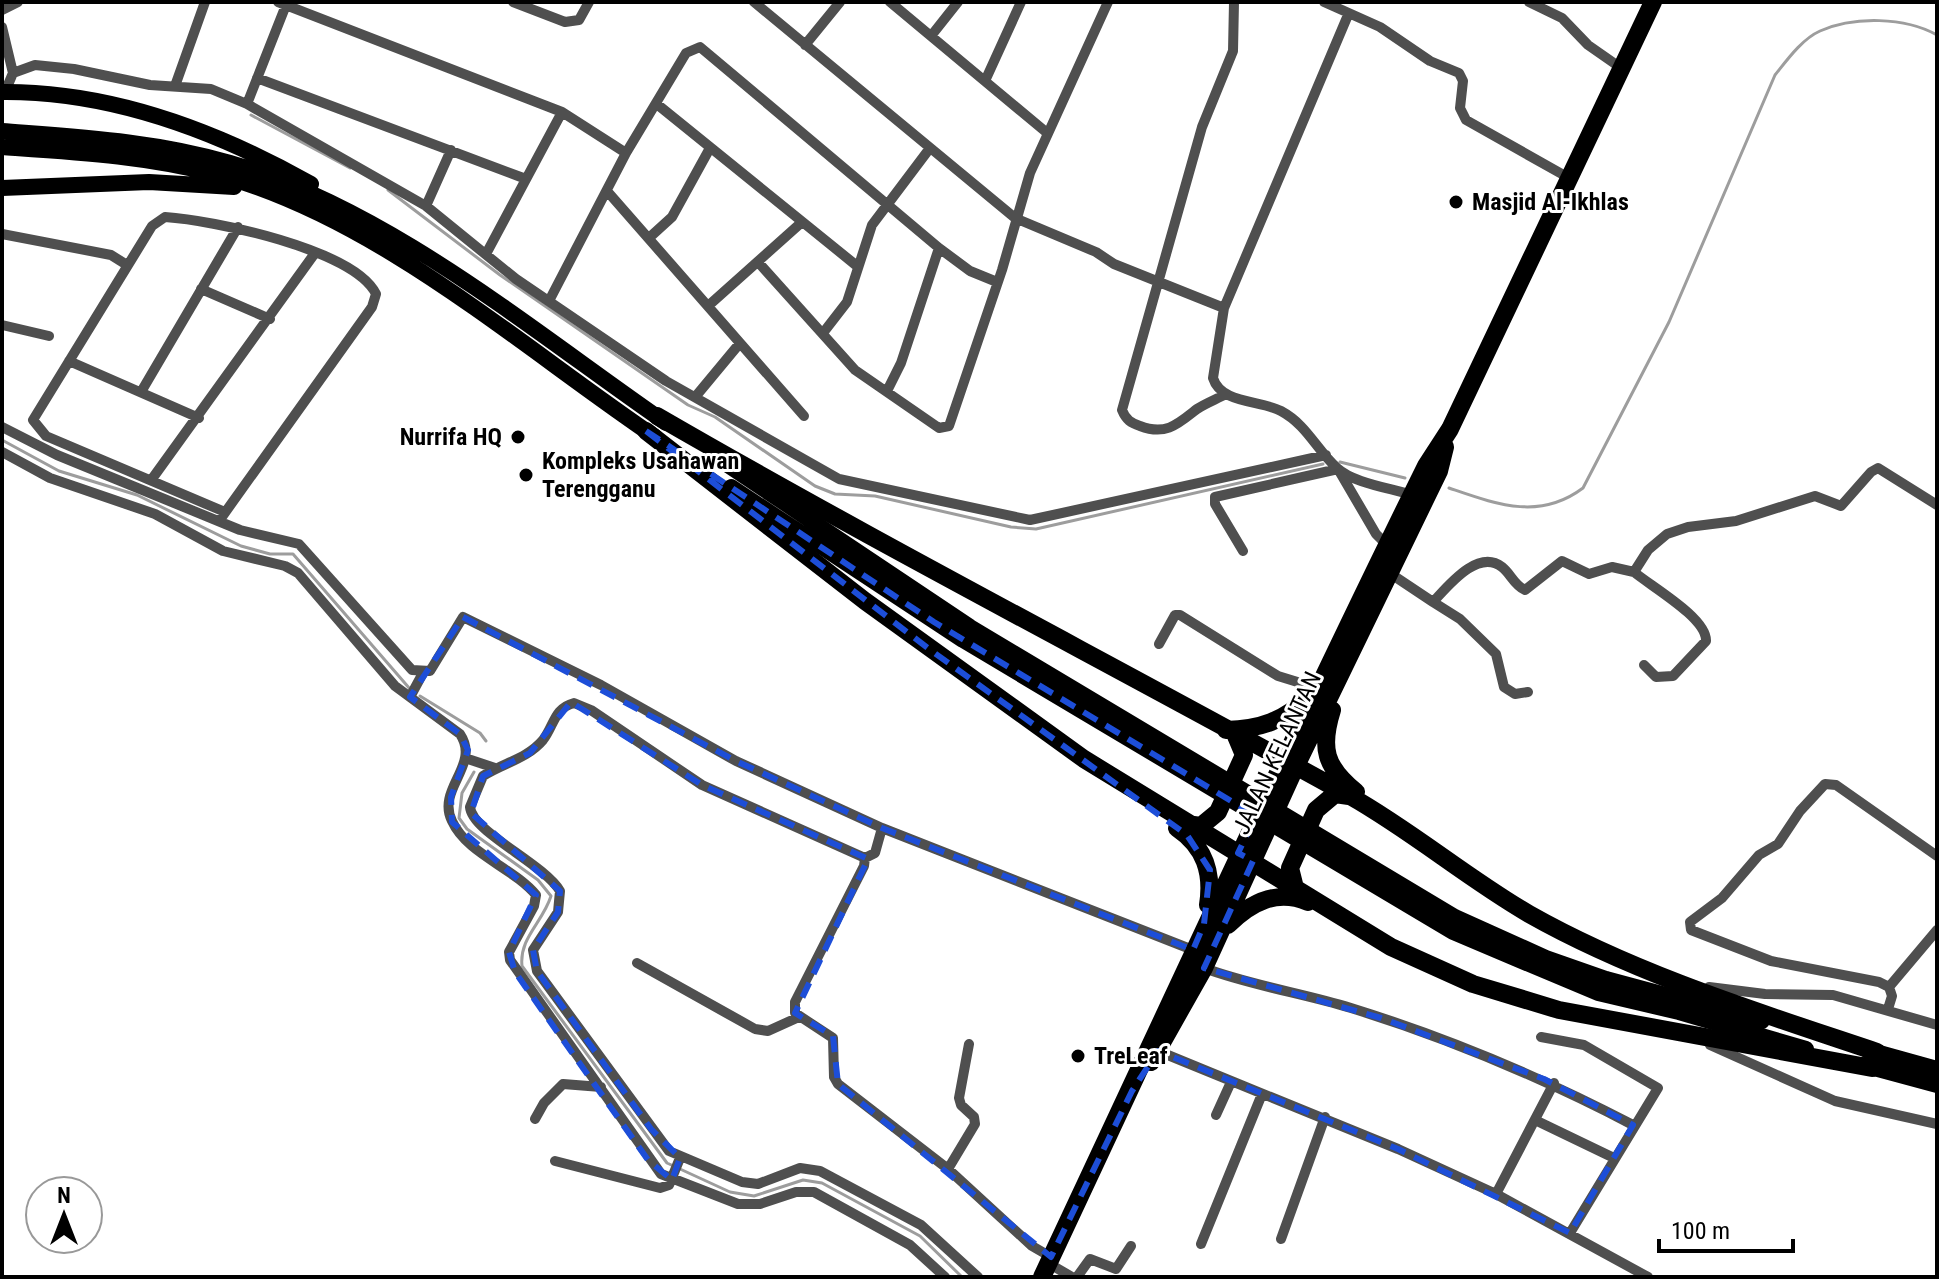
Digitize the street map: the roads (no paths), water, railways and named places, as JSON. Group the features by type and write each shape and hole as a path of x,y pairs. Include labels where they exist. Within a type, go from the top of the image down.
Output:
{"highway":[{"name":"JALAN KELANTAN","path":"1289,765 1317,688 1412,495 1450,429 1653,2"},
{"path":"652,424 1349,796 1526,912 1564,932 1875,1060"},
{"path":"652,424 929,649 1117,781 1391,947 1473,984 1523,1001 1620,1022 1875,1060"},
{"name":"JALAN KELANTAN","path":"1132,1091 1158,1051 1203,958 1289,765 1344,669 1391,574 1439,471 1450,429"},
{"path":"1344,669 1327,728 1326,749 1332,769 1380,814"},
{"path":"1231,733 1259,728 1283,719 1317,688"},
{"path":"1186,824 1201,826 1218,812 1244,755 1231,733"},
{"path":"1117,781 1196,844 1210,870 1204,924"},
{"path":"1295,888 1290,868 1316,810 1335,794 1349,796"},
{"name":"JALAN KELANTAN","path":"1047,1266 1132,1091 1158,1023 1203,958 1204,924 1246,857"},
{"path":"1203,958 1229,923 1249,905 1271,897 1293,895 1347,920"}],"main road":[{"path":"4,92 110,103 186,125 308,183 397,238 652,424 934,622 1332,852 1453,932 1530,967 1598,993 1875,1060 1937,1069"},
{"path":"2,131 125,141 214,158 302,191 397,238"},
{"path":"2,147 130,157 219,175 263,191 367,237 652,424"},
{"path":"2,188 149,182 263,191"},
{"path":"1875,1060 1937,1085"}],"street":[{"path":"2,10 18,2"},
{"path":"175,86 205,2"},
{"path":"514,2 565,22 579,20 589,2"},
{"path":"754,2 1015,218 1096,252 1114,264 1224,308"},
{"path":"805,45 840,2"},
{"path":"890,2 1046,132"},
{"path":"931,36 958,2"},
{"path":"985,81 1021,2"},
{"path":"758,262 855,370 939,428 949,426 1015,218 1046,132 1108,2"},
{"path":"1226,394 1173,428 1151,431 1125,419 1123,404 1157,279 1202,127 1233,51 1234,2"},
{"path":"1324,2 1380,27 1430,61 1459,73 1463,81 1460,108 1466,120 1569,178"},
{"path":"1529,2 1562,18 1588,45 1621,68"},
{"path":"247,104 282,3 562,112 626,153"},
{"path":"1348,15 1224,308 1213,378 1216,386 1226,394 1270,406 1295,418 1338,469 1376,534 1387,545"},
{"path":"2,27 13,73 4,92"},
{"path":"549,301 626,153 658,105 686,53 700,47 939,248 970,271 997,282"},
{"path":"13,73 35,65 211,89 247,104 426,206 549,301 666,381 839,479 1017,519 1043,520 1326,455"},
{"path":"257,78 526,179"},
{"path":"658,105 857,266"},
{"path":"486,254 562,112"},
{"path":"650,237 672,217 710,148"},
{"path":"823,333 843,311 872,225 930,148"},
{"path":"426,206 451,150"},
{"path":"607,191 804,416"},
{"path":"222,516 375,300 373,288 351,270 315,253 238,227 165,217 152,226 35,414 36,428 46,436 152,479 255,535 299,544 407,665 423,673"},
{"path":"708,306 802,222"},
{"path":"141,392 238,227"},
{"path":"2,234 111,255 127,265"},
{"path":"887,391 901,363 939,248"},
{"path":"152,479 199,418 315,253"},
{"path":"201,289 270,319"},
{"path":"2,325 49,336"},
{"path":"696,396 740,343"},
{"path":"69,361 199,418"},
{"path":"2,427 57,455 222,516"},
{"path":"2,452 50,478 155,514 223,551 285,566 298,573 395,686 460,734 468,750 468,759 451,797 452,822 470,842 536,895 534,906 509,952 510,960 601,1087 648,1160 673,1178 738,1204 760,1204 796,1192 814,1192 910,1245 945,1277"},
{"path":"1634,572 1648,550 1667,534 1688,527 1736,521 1815,496 1841,506 1878,468 1937,505"},
{"path":"1243,551 1215,504 1215,497 1338,469 1412,495"},
{"path":"1433,602 1458,576 1478,564 1493,562 1503,567 1525,590 1562,561 1589,574 1612,567 1634,572 1694,617 1706,634 1706,641 1673,676 1656,677 1644,665"},
{"path":"1391,574 1460,619 1496,654 1504,687 1515,694 1528,692"},
{"path":"1159,644 1175,615 1180,615 1278,676 1317,688"},
{"path":"410,697 423,673 435,664 463,617 601,685 736,761 882,830 1203,958 1253,985 1349,1008 1554,1083 1633,1125"},
{"path":"870,856 702,785 591,710 574,703 556,713 545,738 530,753 483,776 473,793 471,813 475,821 539,867 560,891 558,912 533,950 537,971 651,1129 679,1160 742,1182 758,1184 800,1168 820,1171 921,1225 978,1277"},
{"path":"468,759 495,768"},
{"path":"1889,987 1762,958 1691,930 1690,922 1722,898 1759,855 1778,844 1800,811 1825,784 1836,785 1937,856"},
{"path":"882,830 795,1002 794,1010 799,1017 833,1038 834,1077 838,1084 948,1169 1032,1246 1047,1266 1074,1277 1090,1259 1116,1269 1131,1246"},
{"path":"1889,987 1937,930"},
{"path":"637,963 755,1029 768,1031 799,1017"},
{"path":"1683,982 1738,992 1833,995 1937,1025"},
{"path":"1888,1009 1892,996 1889,987"},
{"path":"1620,1022 1712,1045 1835,1101 1937,1124"},
{"path":"1541,1037 1584,1045 1655,1085 1656,1095 1633,1125 1570,1233"},
{"path":"948,1169 975,1124 974,1117 961,1105 959,1098 969,1044"},
{"path":"1158,1051 1325,1117 1496,1194 1648,1277"},
{"path":"535,1119 544,1103 566,1082 601,1087"},
{"path":"1216,1115 1231,1082"},
{"path":"1496,1194 1554,1083"},
{"path":"1201,1244 1262,1094"},
{"path":"1281,1239 1325,1117"},
{"path":"1535,1120 1614,1158"},
{"path":"555,1161 650,1188 660,1188 673,1178 679,1160"}],"waterway":[{"path":"1449,488 1500,504 1534,507 1567,498 1583,488 1669,322 1775,75 1807,39 1833,26 1864,21 1895,22 1937,35"},
{"path":"251,115 350,168"},
{"path":"388,190 500,275 688,405 715,417 815,486 835,494 875,496 1011,527 1036,529 1323,464"},
{"path":"2,440 59,471 137,495 241,546 270,554 293,554 410,689"},
{"path":"1340,462 1405,478"},
{"path":"420,696 480,733 486,741"},
{"path":"474,772 462,793 459,818 467,829 538,880 551,896 524,947 522,966 667,1163 730,1192 754,1196 803,1180 822,1183 920,1236 962,1277"}],"place":[{"name":"Masjid Al-Ikhlas","path":"1456,202"},
{"name":"Nurrifa HQ","path":"518,437"},
{"name":"Kompleks Usahawan Terengganu","path":"526,475"},
{"name":"TreLeaf","path":"1078,1056"}]}
